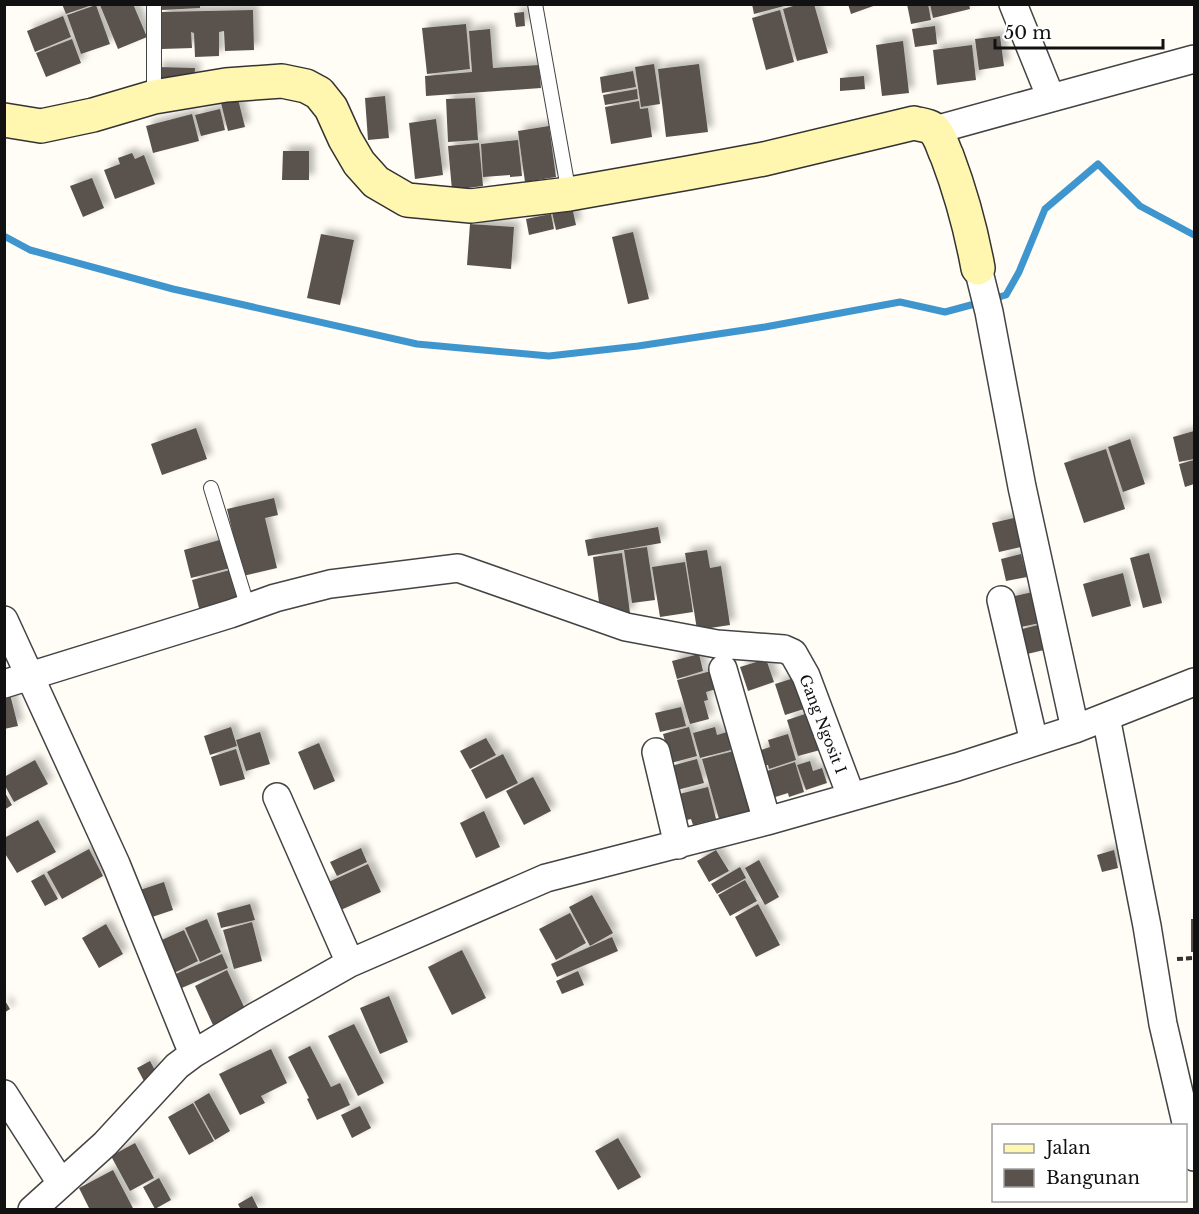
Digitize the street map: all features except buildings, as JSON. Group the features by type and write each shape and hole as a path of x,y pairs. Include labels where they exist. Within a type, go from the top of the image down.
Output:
{"street":[{"path":"1013,4 1051,98"},
{"path":"935,130 1194,59"},
{"path":"4,120 41,126 93,115 154,97 226,86 282,81 306,86 319,93 331,108 359,163 376,182 407,200 471,206 569,194 764,159 914,123 926,125 935,130 957,182 971,232 989,312 1022,487 1075,729"},
{"name":"Gang Ngosit I","path":"249,608 275,598 330,584 458,568 626,627 717,644 784,649 793,653 806,676 851,796"},
{"path":"1001,600 1034,742"},
{"path":"4,684 249,608"},
{"path":"4,620 125,886 193,1054"},
{"path":"723,669 767,821"},
{"path":"32,1209 105,1144 177,1066 193,1054 350,963 546,878 767,821 957,768 1075,729 1194,682"},
{"path":"1107,717 1147,926 1163,1024 1186,1124"},
{"path":"656,752 678,844"},
{"path":"277,797 350,963"},
{"path":"4,1094 61,1183"},
{"path":"1187,1127 1194,1157"}],"lane":[{"path":"154,4 154,97"},
{"path":"536,4 569,194"},
{"path":"211,488 249,608"}],"waterway":[{"path":"992,299 1006,295 1019,272 1045,209 1098,164 1140,206 1194,235"},
{"path":"4,236 30,250 173,289 417,344 549,356 638,346 765,327 900,302 945,312 982,302"}]}
